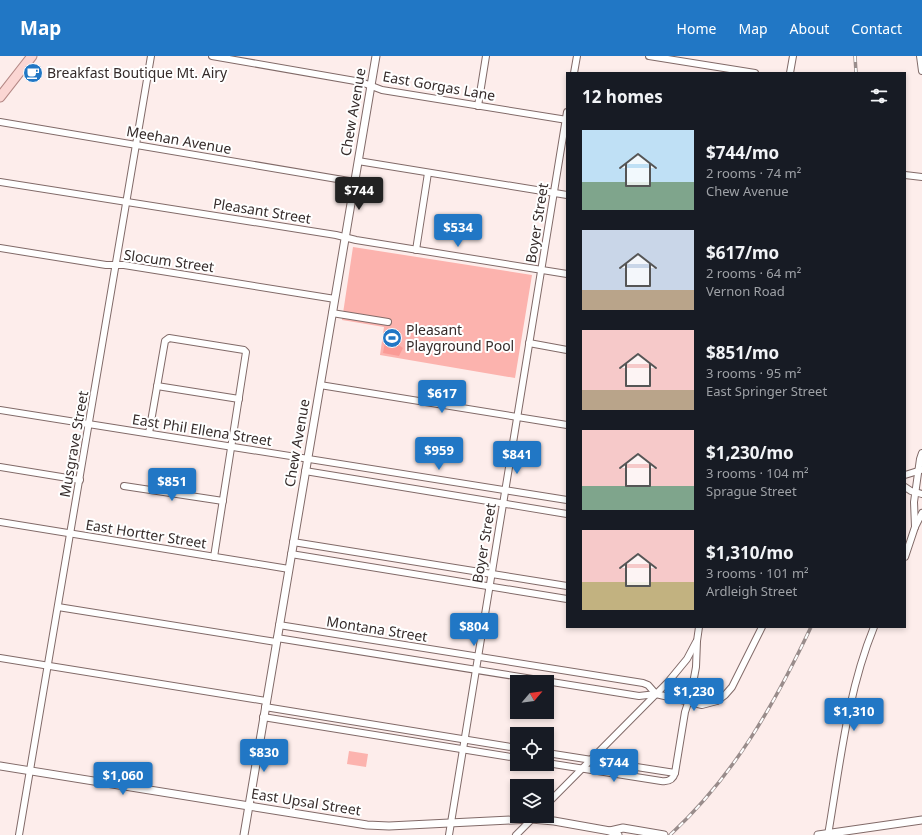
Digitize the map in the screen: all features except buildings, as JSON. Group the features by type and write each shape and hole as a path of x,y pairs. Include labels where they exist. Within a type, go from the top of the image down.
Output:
{"main road":[{"path":"2,91 32,56"}],"street":[{"name":"Musgrave Street","path":"19,835 152,56"},
{"name":"East Gorgas Lane","path":"212,56 361,82 382,90 566,120"},
{"name":"Chew Avenue","path":"244,835 376,56"},
{"path":"478,106 486,56"},
{"path":"574,72 577,56"},
{"path":"649,56 749,72"},
{"path":"790,72 793,56"},
{"path":"920,56 922,71"},
{"name":"Boyer Street","path":"449,835 566,120"},
{"name":"Meehan Avenue","path":"0,122 355,182"},
{"path":"358,161 566,195"},
{"path":"416,250 428,173"},
{"path":"906,175 922,177"},
{"name":"Pleasant Street","path":"0,182 566,274"},
{"name":"Slocum Street","path":"0,248 106,265 132,266 335,299"},
{"path":"332,313 388,322"},
{"path":"149,434 166,339 169,338 246,352 214,557"},
{"path":"530,344 566,350"},
{"path":"320,385 566,425"},
{"path":"157,386 239,399"},
{"name":"East Phil Ellena Street","path":"0,410 566,500"},
{"path":"915,527 914,511 919,493 922,453"},
{"path":"0,467 80,480"},
{"path":"906,475 920,470"},
{"path":"305,471 566,514"},
{"path":"124,486 223,501"},
{"path":"906,487 919,493"},
{"path":"906,554 915,527 922,513"},
{"name":"East Hortter Street","path":"0,522 289,569"},
{"path":"294,542 566,586"},
{"path":"291,554 566,599"},
{"name":"Montana Street","path":"58,607 638,696 656,694 688,702 707,704 717,701 732,687 762,628"},
{"name":"Montana Street","path":"279,625 643,683 648,685 656,694"},
{"path":"554,764 664,782 672,779 675,773 685,712 691,694 696,667 699,628"},
{"path":"828,834 853,693 862,660 874,628"},
{"path":"554,797 681,667 697,641"},
{"path":"0,658 510,747"},
{"path":"264,717 510,757"},
{"path":"554,754 675,773"},
{"name":"East Upsal Street","path":"0,766 373,826 510,819"},
{"path":"818,835 922,820"},
{"name":"East Upsal Street","path":"554,822 610,831 618,835"},
{"path":"516,835 528,823"},
{"name":"East Upsal Street","path":"610,831 623,828 664,835"}],"shaded area":[{"path":"353,247 532,275 515,378 380,355 384,327 342,320"},
{"name":"Pleasant Playground Pool","path":"387,331 398,332 397,344 403,348 399,356 383,353"},
{"path":"349,751 368,754 366,767 347,764"}],"railway":[{"path":"855,56 856,72"},
{"path":"670,835 714,789 751,738 767,712 811,628"}],"place":[{"name":"Breakfast Boutique Mt. Airy","path":"33,73"},
{"name":"Pleasant Playground Pool","path":"392,338"}]}
